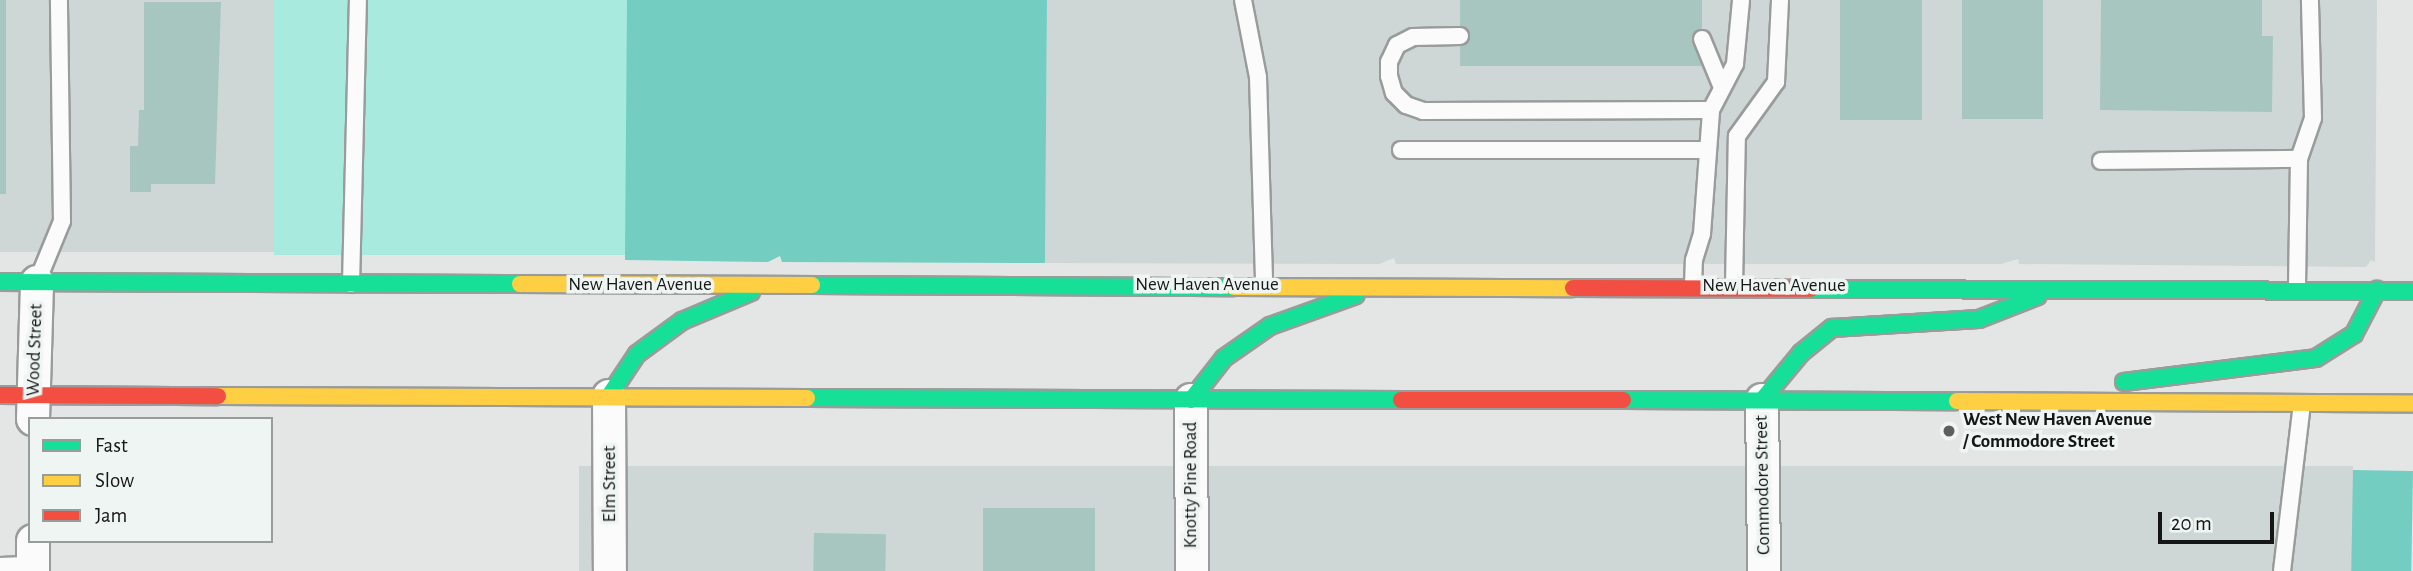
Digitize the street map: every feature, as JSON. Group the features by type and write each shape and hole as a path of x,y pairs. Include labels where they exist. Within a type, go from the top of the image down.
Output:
{"main road":[{"name":"New Haven Avenue","path":"0,282 351,286 1734,286 2413,291"},
{"path":"609,396 637,354 682,321 769,285"},
{"path":"1191,400 1224,358 1270,326 1381,286"},
{"path":"1762,400 1801,353 1832,328 1979,319 2053,290"},
{"path":"1965,401 2316,358 2354,334 2377,290"},
{"path":"0,396 33,407 609,396 2413,403"}],"street":[{"name":"Wood Street","path":"33,407 37,282"},
{"name":"Elm Street","path":"609,396 610,571"},
{"name":"Knotty Pine Road","path":"1191,400 1192,571"},
{"name":"Commodore Street","path":"1762,400 1764,571"}],"lane":[{"path":"37,282 62,221 59,0"},
{"path":"351,286 358,0"},
{"path":"1243,0 1258,77 1264,285"},
{"path":"1693,286 1694,260 1702,234 1711,110 1721,85 1735,64 1741,40 1741,0"},
{"path":"1734,286 1737,136 1776,82 1780,0"},
{"path":"2297,290 2299,159 2313,118 2310,0"},
{"path":"1460,36 1413,37 1397,45 1389,62 1389,76 1395,93 1406,106 1423,111 1711,110"},
{"path":"1702,39 1721,85"},
{"path":"1401,150 1706,150"},
{"path":"2101,160 2299,159"},
{"path":"2282,571 2302,403"},
{"path":"0,566 33,559"}],"shaded area":[{"path":"0,0 274,0 274,252 0,252"},
{"path":"1047,0 2377,0 2375,262 2371,260 2366,267 2019,264 2018,259 2001,264 1396,264 1394,258 1379,264 1045,263"},
{"path":"579,466 2353,466 2353,571 579,571"}],"green space":[{"path":"274,0 627,0 627,255 274,255"},
{"path":"627,0 1047,0 1045,263 782,262 780,256 768,262 625,260"},
{"path":"2353,470 2413,471 2411,571 2351,571"}],"building":[{"path":"0,0 6,0 6,194 0,194"},
{"path":"1460,0 1702,0 1702,66 1460,66"},
{"path":"1840,0 1922,0 1922,120 1840,120"},
{"path":"1962,0 2043,0 2043,119 1962,119"},
{"path":"2101,0 2262,0 2262,36 2273,36 2272,112 2100,110"},
{"path":"144,2 221,2 215,184 151,184 151,192 130,192 130,146 138,146 139,110 144,110"},
{"path":"983,508 1095,508 1095,571 983,571"},
{"path":"814,533 886,534 885,571 813,571"}],"traffic: fast":[{"path":"0,282 520,284"},
{"path":"812,285 1234,287"},
{"path":"1811,289 2413,291"},
{"path":"2124,382 2316,358 2354,334 2377,290"},
{"path":"609,396 637,354 682,321 751,292"},
{"path":"1191,400 1224,358 1270,326 1356,295"},
{"path":"1762,400 1801,353 1832,328 1979,319 2038,296"},
{"path":"807,398 1401,400"},
{"path":"1623,400 1957,401"}],"traffic: slow":[{"path":"520,284 812,285"},
{"path":"1234,287 1573,288"},
{"path":"218,396 807,398"},
{"path":"1957,401 2413,403"}],"traffic: jam":[{"path":"1573,288 1811,289"},
{"path":"0,395 218,396"},
{"path":"1401,400 1623,400"}],"place":[{"name":"West New Haven Avenue / Commodore Street","path":"1949,431"}]}
